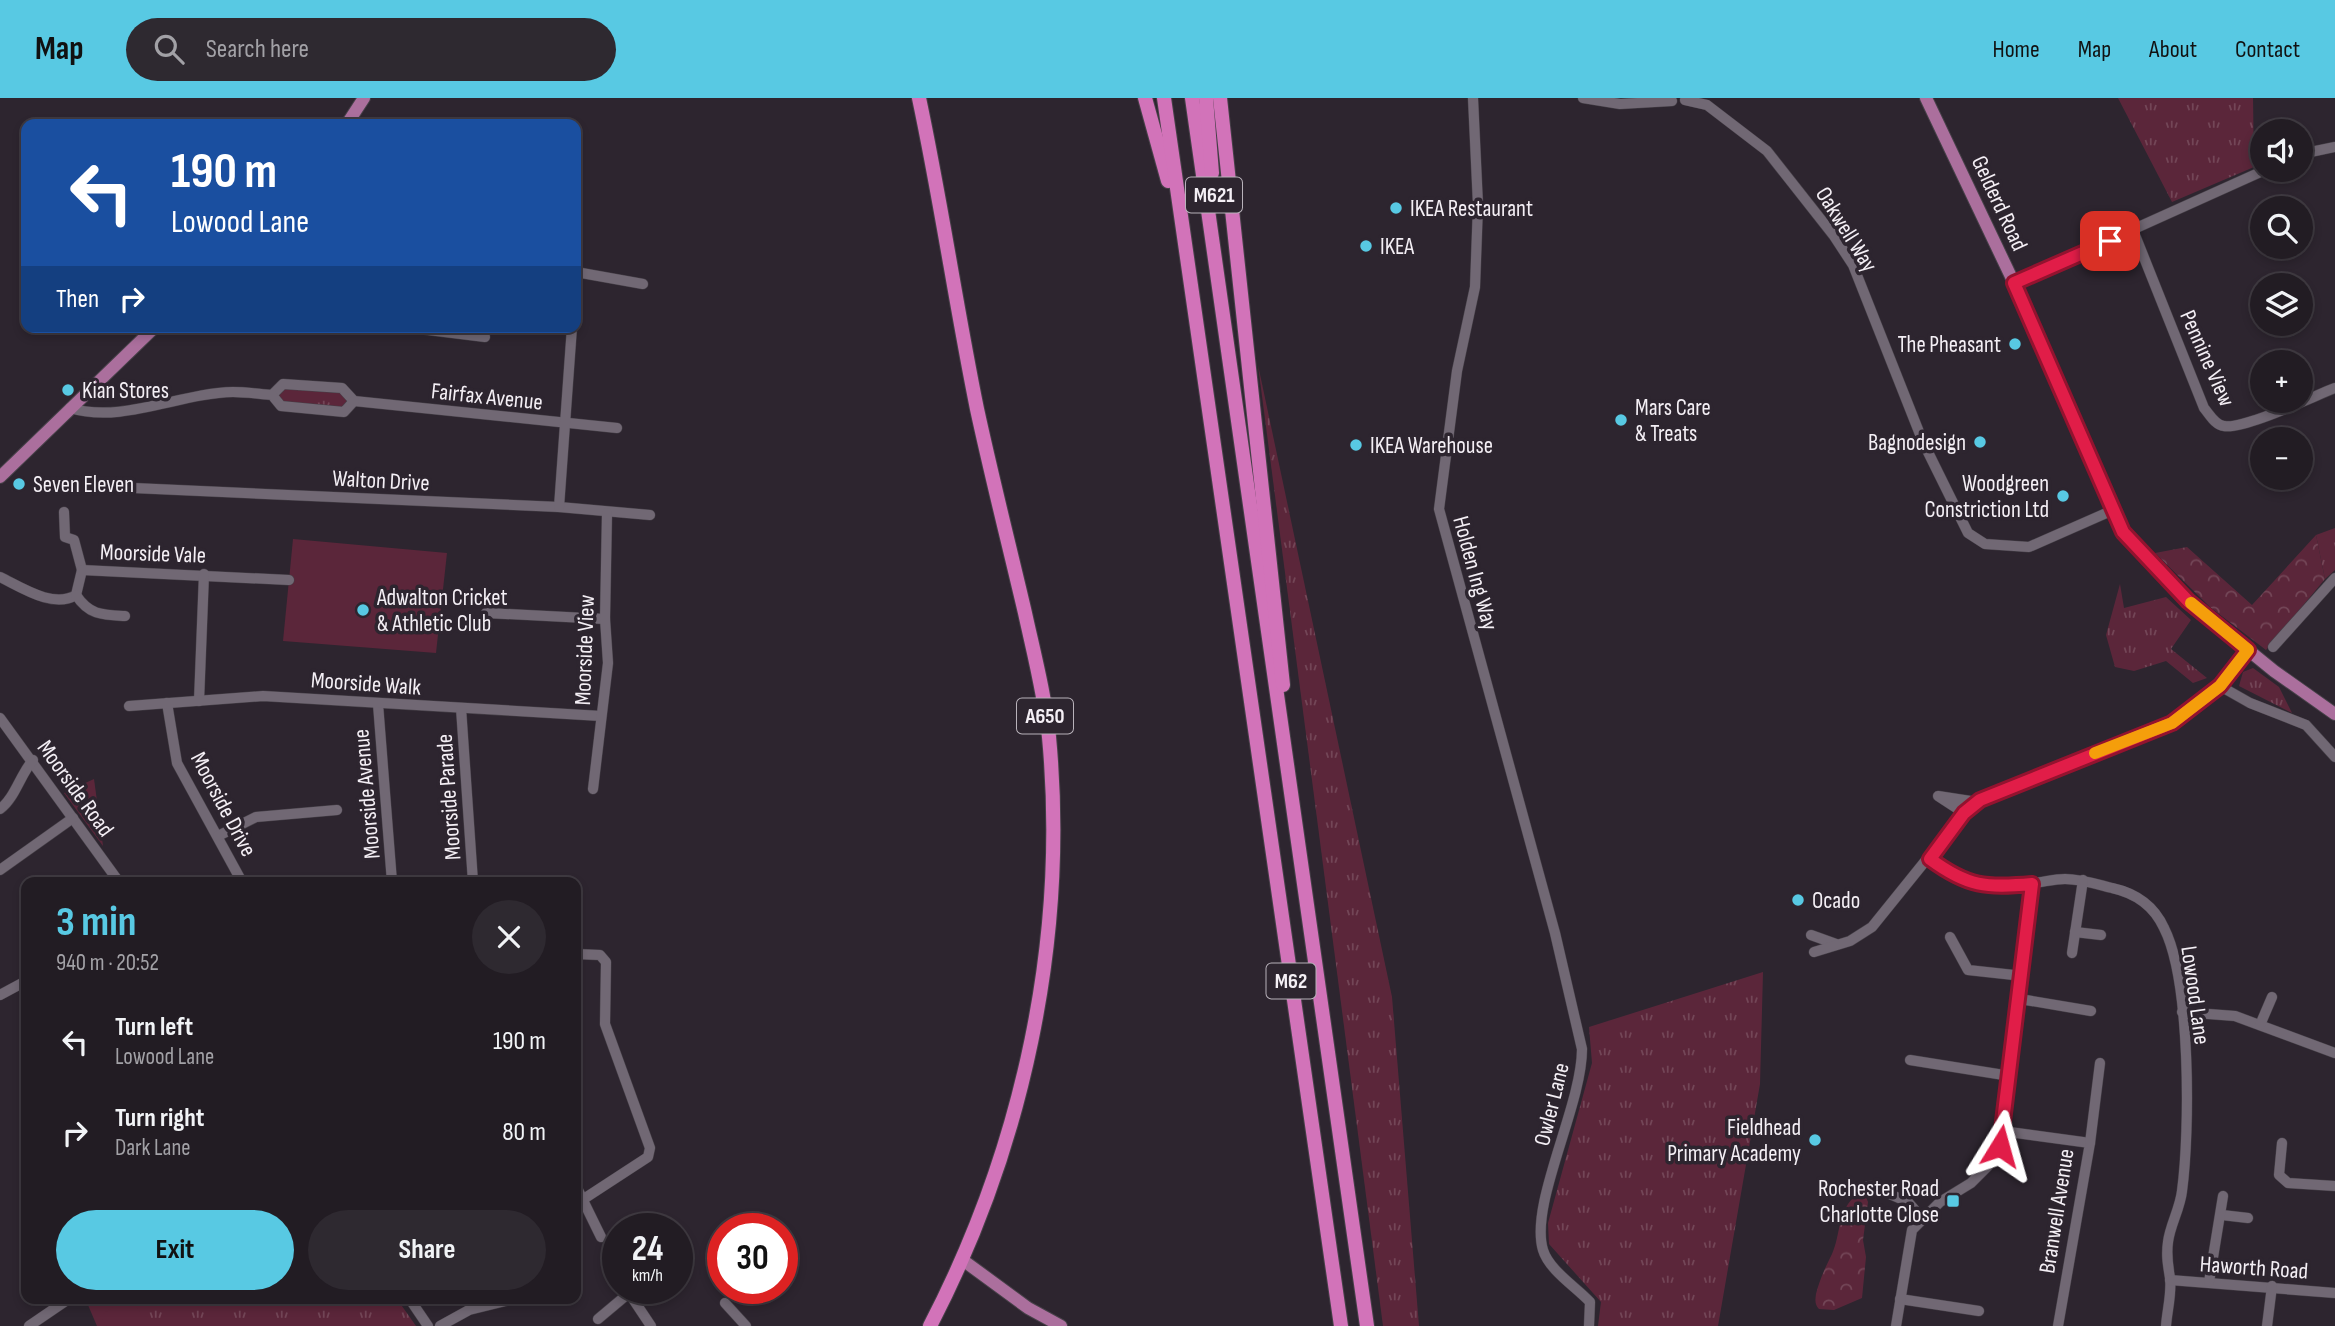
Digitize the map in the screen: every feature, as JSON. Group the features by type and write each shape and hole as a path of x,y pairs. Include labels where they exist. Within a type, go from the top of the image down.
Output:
{"highway":[{"name":"A650","path":"919,98 977,409 1034,653 1049,737 1050,915 1041,989 1024,1077 996,1171 964,1261 930,1326"},
{"name":"M621","path":"1145,98 1181,230"},
{"name":"M62","path":"1164,98 1341,1326"},
{"name":"M62","path":"1192,98 1222,292 1367,1326"},
{"name":"M621","path":"1206,98 1222,292"},
{"name":"M62","path":"1220,98 1282,656 1286,763"}],"main road":[{"path":"350,119 364,98"},
{"name":"Gelderd Road","path":"1926,98 2014,283 2111,511 2123,532 2160,574 2248,650 2335,714"},
{"path":"0,477 149,333"},
{"path":"964,1261 1028,1308 1060,1326"}],"street":[{"name":"Holden Ing Way","path":"1480,98 1473,103 1478,205 1475,287 1457,371 1440,481 1439,509 1527,836"},
{"name":"Oakwell Way","path":"1583,98 1620,104 1670,99 1705,102 1767,151 1818,213 1853,265 1923,442 1968,533 1985,544 2029,547 2111,511"},
{"path":"2313,152 2335,147"},
{"path":"2014,283 2250,177"},
{"name":"Pennine View","path":"2133,230 2204,408 2215,422 2228,427 2245,423 2335,388"},
{"path":"581,273 643,284"},
{"path":"454,333 485,337"},
{"path":"559,508 572,333"},
{"name":"Fairfax Avenue","path":"272,395 283,384 342,388 354,401 617,428"},
{"name":"Fairfax Avenue","path":"70,408 87,414 232,392 272,395 281,406 344,412 354,401"},
{"name":"Walton Drive","path":"111,487 559,508 650,515"},
{"path":"64,512 65,537 74,540 82,570"},
{"name":"Moorside View","path":"593,789 608,663 605,619 607,513"},
{"name":"Moorside Vale","path":"76,595 82,570 289,580"},
{"path":"199,701 204,574"},
{"path":"0,577 41,596 68,599 76,595 85,608 98,615 125,616"},
{"path":"2273,647 2335,578"},
{"path":"486,613 605,619"},
{"path":"2284,634 2294,641"},
{"path":"1814,952 1850,941 1872,926 1930,859 1964,813 1977,802 2172,723 2220,686 2248,650"},
{"path":"2220,686 2250,703 2306,724 2335,757"},
{"name":"Moorside Walk","path":"129,706 262,696 601,716"},
{"name":"Moorside Drive","path":"167,703 167,718 177,763 239,877"},
{"name":"Moorside Avenue","path":"378,704 392,877"},
{"name":"Moorside Parade","path":"461,708 473,877"},
{"name":"Moorside Road","path":"0,718 115,877"},
{"path":"0,809 9,803 16,784 33,760"},
{"path":"1964,813 1938,796 1977,802"},
{"path":"218,836 256,817 337,810"},
{"path":"0,870 73,818"},
{"name":"Owler Lane","path":"1527,836 1582,1048 1582,1066 1572,1112 1551,1177 1540,1224 1543,1251 1590,1302 1589,1326"},
{"name":"Lowood Lane","path":"1930,859 1957,878 1980,886 2032,884 2063,879 2082,880 2127,891 2157,916 2172,949 2182,1012 2186,1066 2182,1194 2168,1238 2165,1261 2170,1280 2166,1326"},
{"path":"2072,953 2082,880"},
{"path":"1896,1326 1912,1230 1940,1202 1971,1183 1988,1166 2000,1146 2023,976 2032,884"},
{"path":"2075,932 2101,935"},
{"path":"1811,935 1836,944"},
{"path":"1950,937 1968,970 2023,976"},
{"path":"581,954 600,955 606,962 605,1024 650,1148 648,1157 581,1201"},
{"path":"0,995 21,984"},
{"path":"2260,1025 2272,997"},
{"path":"2020,999 2091,1011"},
{"path":"2182,1012 2222,1014 2335,1053"},
{"path":"1910,1060 2010,1076"},
{"path":"2090,1143 2100,1063"},
{"name":"Branwell Avenue","path":"2002,1131 2090,1143 2058,1326"},
{"path":"2282,1143 2279,1174 2288,1183 2335,1186"},
{"path":"1866,1187 1871,1186 1908,1202 1922,1218"},
{"path":"2209,1282 2214,1238 2222,1215 2223,1196"},
{"path":"581,1205 601,1237"},
{"path":"2222,1215 2248,1218"},
{"name":"Haworth Road","path":"2170,1280 2335,1293"},
{"path":"2267,1326 2272,1286"},
{"path":"1900,1298 1979,1311"},
{"path":"29,1326 60,1304"},
{"path":"413,1304 428,1326"},
{"path":"440,1326 469,1310 494,1304"},
{"path":"598,1319 616,1304"},
{"path":"639,1304 651,1326"},
{"path":"726,1304 746,1326"}],"green space":[{"path":"2118,98 2253,98 2253,119 2250,119 2250,169 2172,202"},
{"path":"1258,365 1392,997 1419,1326 1383,1326"},
{"path":"283,384 342,388 354,401 344,412 281,406 272,395"},
{"path":"2335,528 2335,570 2325,579 2316,535"},
{"path":"2316,535 2325,579 2266,650 2210,607 2155,553 2187,547 2252,605"},
{"name":"Adwalton Cricket & Athletic Club","path":"293,539 447,553 436,653 283,641"},
{"path":"2120,584 2124,608 2166,597 2191,620 2171,649 2207,678 2193,683 2166,661 2134,671 2115,667 2106,635"},
{"path":"2253,668 2279,687 2292,713 2239,686 2243,672"},
{"path":"94,779 103,846 64,793"},
{"path":"1763,972 1760,1084 1718,1326 1598,1326 1601,1302 1549,1244 1548,1223 1592,1063 1589,1027"},
{"path":"1857,1195 1866,1197 1868,1202 1863,1240 1866,1257 1862,1298 1834,1310 1819,1309 1815,1301 1819,1284 1835,1247 1846,1207"},
{"path":"88,1304 401,1304 416,1326 97,1326"},
{"path":"118,1304 134,1304 141,1314 123,1326 107,1326 100,1316"}],"slow traffic":[{"path":"2095,753 2172,723 2220,686 2248,650 2191,603"}],"place":[{"name":"IKEA Restaurant","path":"1396,208"},
{"name":"IKEA","path":"1366,246"},
{"name":"The Pheasant","path":"2015,344"},
{"name":"Kian Stores","path":"68,390"},
{"name":"Mars Care & Treats","path":"1621,420"},
{"name":"Bagnodesign","path":"1980,442"},
{"name":"IKEA Warehouse","path":"1356,445"},
{"name":"Seven Eleven","path":"19,484"},
{"name":"Woodgreen Constriction Ltd","path":"2063,496"},
{"name":"Adwalton Cricket & Athletic Club","path":"363,610"},
{"name":"Ocado","path":"1798,900"},
{"name":"Fieldhead Primary Academy","path":"1815,1140"},
{"name":"Rochester Road Charlotte Close","path":"1953,1201"}],"route":[{"path":"2000,1146 2023,976 2032,884 1980,886 1957,878 1930,859 1964,813 1980,800 2172,723 2220,686 2248,650 2188,601 2123,532 2111,511 2014,283 2110,241"}]}
